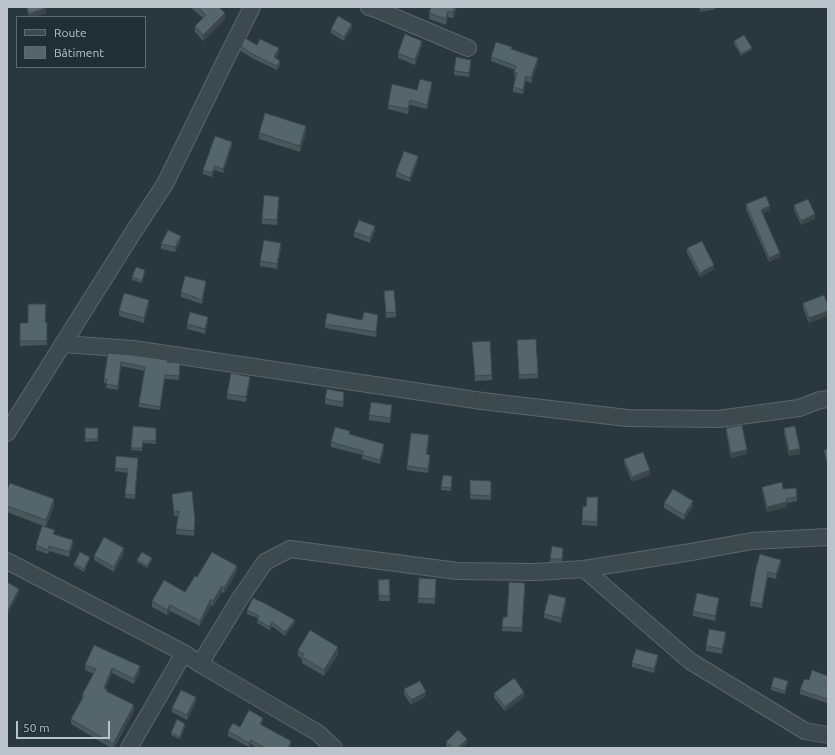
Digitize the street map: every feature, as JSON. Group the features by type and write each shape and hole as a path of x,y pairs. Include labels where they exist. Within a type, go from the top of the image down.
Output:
{"street":[{"path":"7,433 165,184 252,7"},
{"path":"369,7 468,48"},
{"path":"63,344 133,349 482,401 627,418 718,419 799,408 828,398"},
{"path":"200,664 239,600 265,562 290,549 457,571 535,572 584,569 752,541 828,537"},
{"path":"7,560 184,653 200,664 318,733 334,748"},
{"path":"584,569 690,662 805,731 828,735"},
{"path":"129,748 184,653"}],"building":[{"path":"27,7 46,7 46,8 29,14"},
{"path":"197,7 219,7 225,13 203,35 195,26 206,15"},
{"path":"431,7 455,7 453,12 448,11 446,19 429,13"},
{"path":"700,7 714,7 700,10"},
{"path":"338,16 352,24 344,37 331,29"},
{"path":"405,34 422,41 415,60 398,53"},
{"path":"744,35 752,48 741,54 734,41"},
{"path":"245,38 257,45 260,39 279,48 274,57 280,61 277,66 252,54 241,46"},
{"path":"496,42 512,47 511,49 538,58 531,78 526,76 523,90 513,87 517,73 514,72 516,66 491,57"},
{"path":"456,57 471,60 469,73 454,71"},
{"path":"420,79 432,82 427,105 410,100 408,109 388,105 392,84 417,90"},
{"path":"265,113 306,126 300,146 259,133"},
{"path":"215,136 232,142 223,169 215,166 212,173 203,170"},
{"path":"404,151 418,156 410,178 396,172"},
{"path":"264,195 279,197 277,220 262,219"},
{"path":"766,196 770,206 761,210 780,253 769,258 746,204"},
{"path":"808,199 815,214 801,221 794,205"},
{"path":"359,220 375,226 370,238 354,232"},
{"path":"168,230 181,236 175,247 161,244"},
{"path":"264,240 281,243 277,264 260,261"},
{"path":"702,241 714,265 700,273 687,248"},
{"path":"136,267 145,270 142,281 132,277"},
{"path":"185,276 206,281 202,300 181,292"},
{"path":"394,290 396,312 386,313 384,291"},
{"path":"124,293 149,300 144,318 119,311"},
{"path":"824,295 828,305 828,311 809,318 803,303"},
{"path":"28,304 46,304 45,322 47,322 47,341 20,341 20,323 28,323"},
{"path":"190,312 208,317 205,329 187,324"},
{"path":"364,312 378,315 376,332 325,324 327,313 362,320"},
{"path":"536,339 538,374 519,375 517,340"},
{"path":"490,341 492,375 475,376 472,342"},
{"path":"108,353 168,360 167,362 180,363 179,376 165,375 160,407 139,403 145,367 121,362 118,386 106,384 107,379 104,379"},
{"path":"231,373 250,377 246,397 227,394"},
{"path":"327,389 344,392 343,402 325,399"},
{"path":"371,402 392,405 390,418 369,415"},
{"path":"742,425 747,450 731,453 726,428"},
{"path":"133,426 156,428 156,441 143,441 142,448 131,448"},
{"path":"795,426 800,449 789,451 784,428"},
{"path":"335,427 350,431 349,434 384,444 380,460 362,455 363,451 331,442"},
{"path":"85,428 98,428 98,439 85,439"},
{"path":"411,433 429,435 426,454 430,455 428,469 407,466"},
{"path":"828,449 828,461 827,462 824,450"},
{"path":"643,452 650,470 632,477 624,459"},
{"path":"116,456 138,458 135,495 125,494 128,469 115,468"},
{"path":"443,475 452,476 451,488 441,487"},
{"path":"470,480 491,481 491,496 470,495"},
{"path":"782,482 783,489 796,488 797,497 786,499 787,502 767,507 762,487"},
{"path":"10,483 54,499 46,520 7,506 7,490"},
{"path":"673,489 693,501 684,515 664,503"},
{"path":"192,491 195,520 194,531 176,529 179,511 174,512 172,494"},
{"path":"587,497 598,497 597,522 582,521 583,506 586,507"},
{"path":"42,526 55,530 53,534 73,540 69,552 49,546 48,550 36,545"},
{"path":"104,537 124,548 114,567 94,556"},
{"path":"552,546 563,548 562,559 550,559"},
{"path":"80,552 90,557 84,569 74,564"},
{"path":"142,552 152,558 147,566 137,560"},
{"path":"212,552 237,566 224,588 222,586 213,601 211,599 200,621 170,605 167,610 152,601 164,580 185,592 195,576 197,577"},
{"path":"760,554 781,560 776,574 768,572 762,604 750,602"},
{"path":"419,578 436,579 435,599 418,598"},
{"path":"389,579 390,596 379,596 378,580"},
{"path":"7,582 19,589 8,610 7,609"},
{"path":"509,582 525,583 522,628 502,627 503,617 507,617"},
{"path":"697,593 719,598 715,616 693,611"},
{"path":"549,594 566,598 561,618 544,614"},
{"path":"253,598 295,620 285,632 272,622 270,627 257,620 259,616 247,610"},
{"path":"709,629 726,632 722,649 706,646"},
{"path":"310,630 338,647 324,670 302,657 304,654 298,650"},
{"path":"94,645 140,666 134,679 112,668 104,688 107,689 106,691 134,705 113,744 71,719 84,696 82,695 96,669 85,665"},
{"path":"636,649 658,655 654,669 632,663"},
{"path":"812,670 828,676 827,699 800,690 804,679 809,680"},
{"path":"774,677 788,681 785,691 771,687"},
{"path":"514,678 524,692 505,707 494,693"},
{"path":"420,681 426,692 411,700 404,689"},
{"path":"181,690 196,697 187,715 172,708"},
{"path":"249,710 263,718 260,724 291,741 288,748 265,748 251,740 249,743 228,731 233,723 240,727"},
{"path":"177,719 185,724 180,737 171,733"},
{"path":"458,730 467,739 458,748 453,748 446,742"}]}
